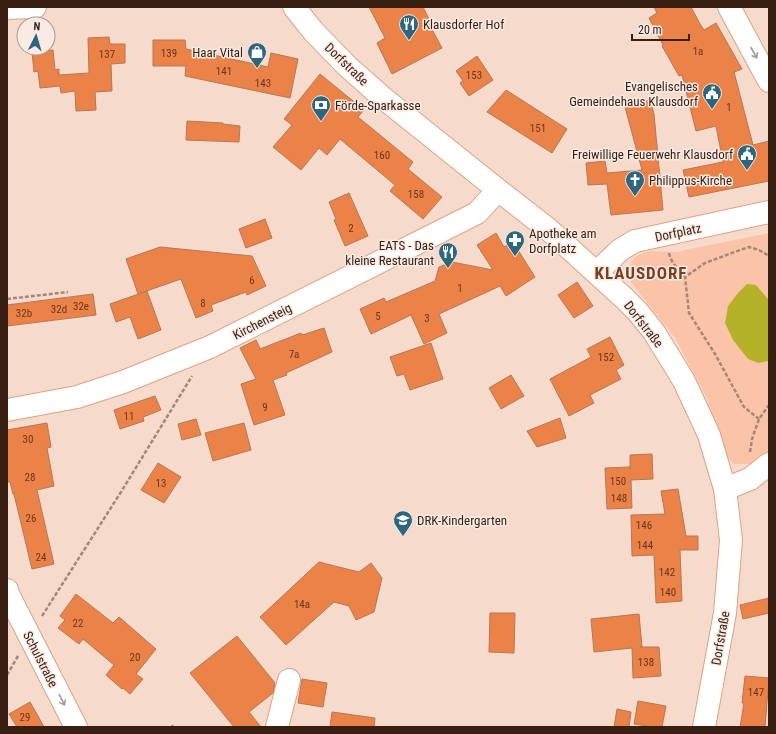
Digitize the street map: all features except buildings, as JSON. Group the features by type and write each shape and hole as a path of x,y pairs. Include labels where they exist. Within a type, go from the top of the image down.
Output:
{"street":[{"path":"7,8 35,7"},
{"name":"Dorfstraße","path":"294,7 347,66 382,97 548,229 597,272 638,312 654,332 684,381 709,435 725,489 731,540 725,613 704,727"},
{"path":"729,7 769,80"},
{"name":"Kirchensteig","path":"7,410 77,396 123,382 210,347 476,212 498,190"},
{"name":"Dorfplatz","path":"597,272 620,250 635,241 769,212"},
{"path":"725,489 750,479 769,464"},
{"name":"Schulstraße","path":"7,590 76,727"},
{"path":"277,727 289,680"}],"path":[{"path":"664,235 670,258 675,266 686,277 689,313 715,354 744,406 759,419"},
{"path":"686,277 705,263 740,250 749,248 759,250 769,256"},
{"path":"7,299 68,292"},
{"path":"7,675 29,634 117,498 194,373"},
{"path":"750,479 749,461 752,439 759,419 769,405"}],"shaded area":[{"path":"769,233 769,300 756,285 758,363 769,361 769,455 758,464 734,464 726,455 706,396 675,338 631,282 629,271 631,262 636,256 649,251 679,252"},
{"path":"747,284 756,285 769,300 769,361 758,363 748,359 733,340 725,323 728,306"}],"place":[{"name":"Klausdorfer Hof","path":"409,41"},
{"name":"Haar Vital","path":"257,69"},
{"name":"Evangelisches Gemeindehaus Klausdorf","path":"712,110"},
{"name":"Förde-Sparkasse","path":"321,122"},
{"name":"Freiwillige Feuerwehr Klausdorf","path":"747,171"},
{"name":"Philippus-Kirche","path":"635,197"},
{"name":"Apotheke am Dorfplatz","path":"515,257"},
{"name":"EATS - Das kleine Restaurant","path":"448,269"},
{"name":"DRK-Kindergarten","path":"403,537"}],"district":[{"name":"KLAUSDORF","path":"641,273"}]}
